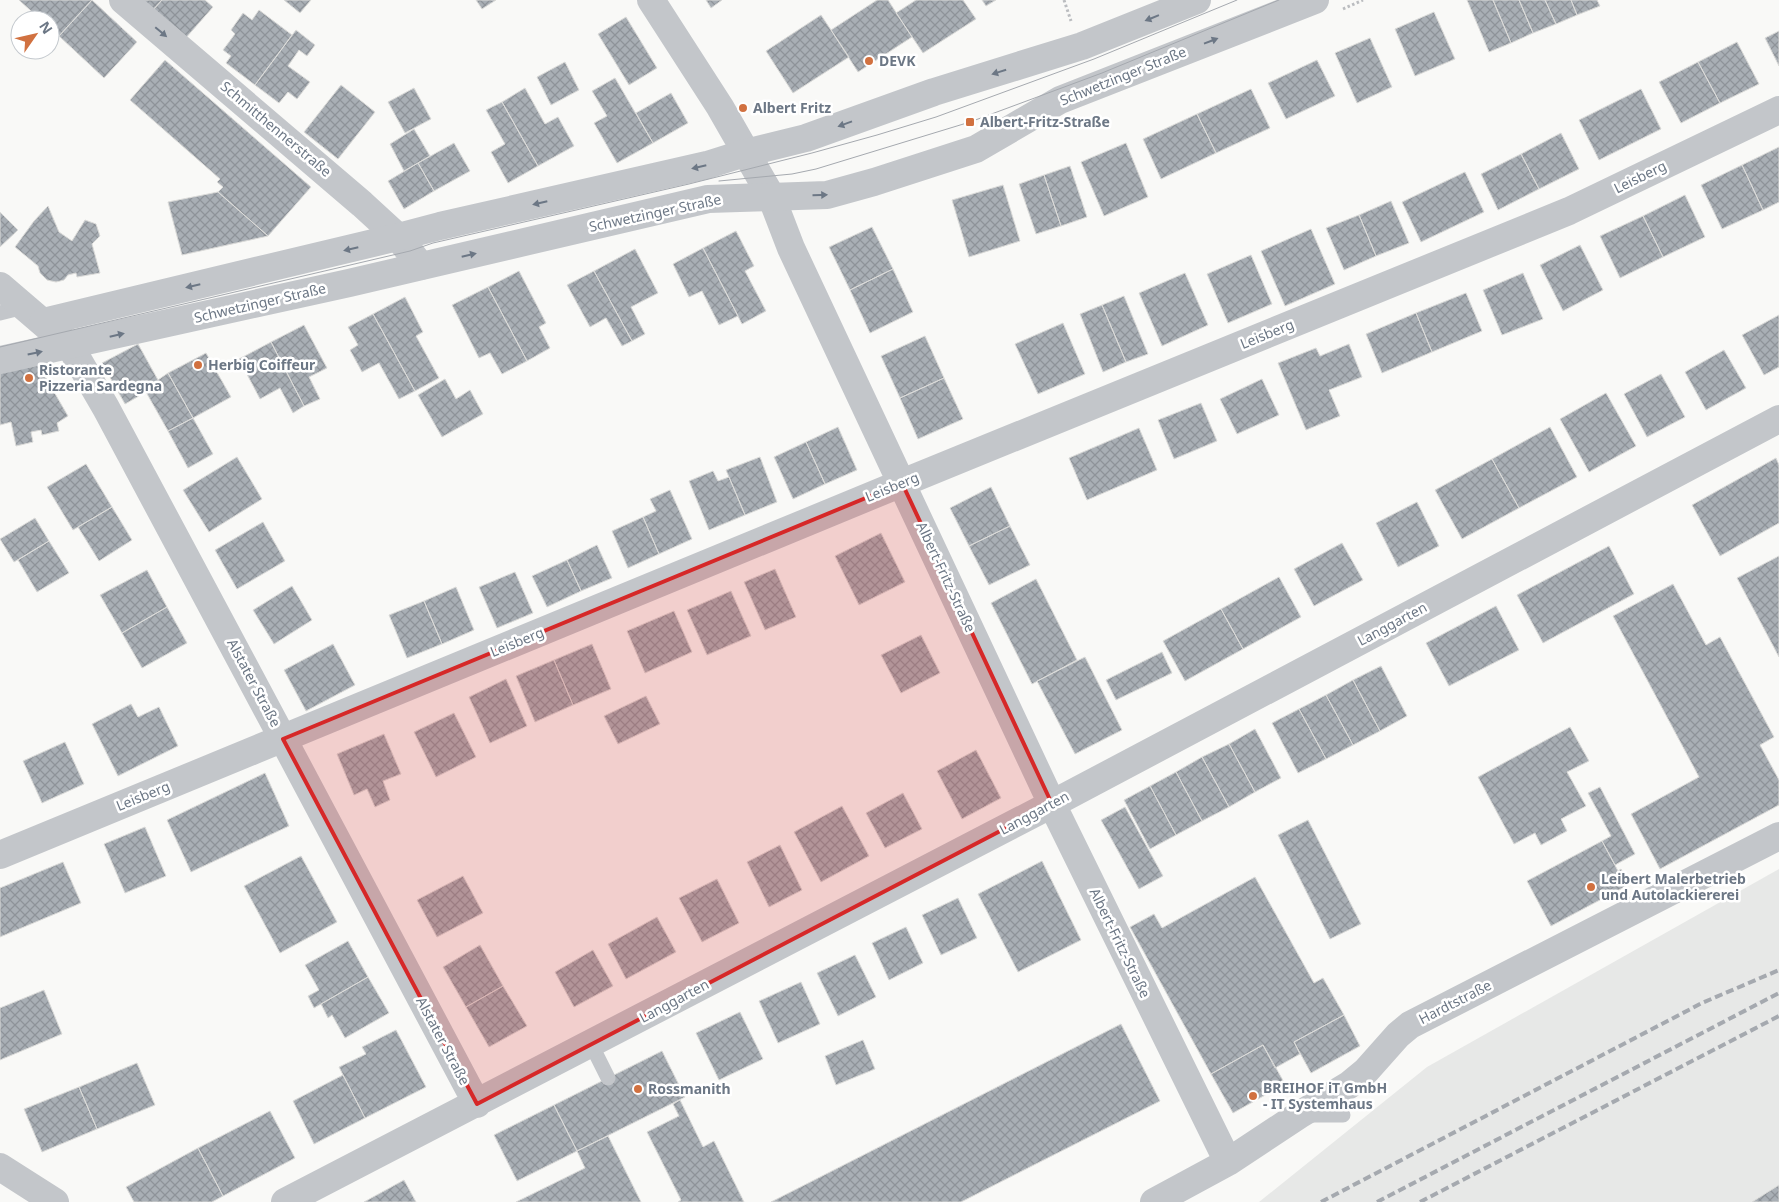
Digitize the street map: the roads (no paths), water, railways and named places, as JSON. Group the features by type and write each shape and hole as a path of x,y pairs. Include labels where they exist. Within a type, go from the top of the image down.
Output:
{"street":[{"name":"Schmitthennerstraße","path":"124,0 339,184 398,237 421,266"},
{"name":"Albert-Fritz-Straße","path":"651,0 720,107 771,196 791,248 1052,804 1228,1162"},
{"path":"22,314 398,237 707,165 745,153 806,138 934,92 1082,46 1197,0"},
{"name":"Schwetzinger Straße","path":"0,360 350,283 708,199 828,194 874,182 976,149 1060,100 1315,0"},
{"name":"Leisberg","path":"0,855 1568,211 1779,110"},
{"name":"Alstater Straße","path":"0,286 22,314 70,346 106,408 477,1104"},
{"name":"Langgarten","path":"285,1202 1052,804 1779,419"},
{"name":"Hardtstraße","path":"1154,1202 1228,1162 1299,1115 1349,1085 1366,1071 1398,1035 1410,1025 1779,836"},
{"path":"0,1167 55,1202"}],"lane":[{"path":"591,1044 608,1078"},
{"path":"1299,1115 1343,1114"}],"tram line":[{"path":"0,347 410,251 433,243 689,184 877,135 936,117 1094,59 1237,0"},
{"path":"719,181 792,174 816,169 970,122 1102,73 1279,0"}],"railway":[{"path":"1321,1202 1702,1003 1779,970"},
{"path":"1377,1202 1779,993"},
{"path":"1420,1202 1779,1016"}],"place":[{"name":"DEVK","path":"869,61"},
{"name":"Albert Fritz","path":"743,108"},
{"name":"Albert-Fritz-Straße","path":"970,122"},
{"name":"Herbig Coiffeur","path":"198,365"},
{"name":"Ristorante Pizzeria Sardegna","path":"29,378"},
{"name":"Leibert Malerbetrieb und Autolackiererei","path":"1591,887"},
{"name":"Rossmanith","path":"638,1089"},
{"name":"BREIHOF iT GmbH - IT Systemhaus","path":"1253,1096"}]}
